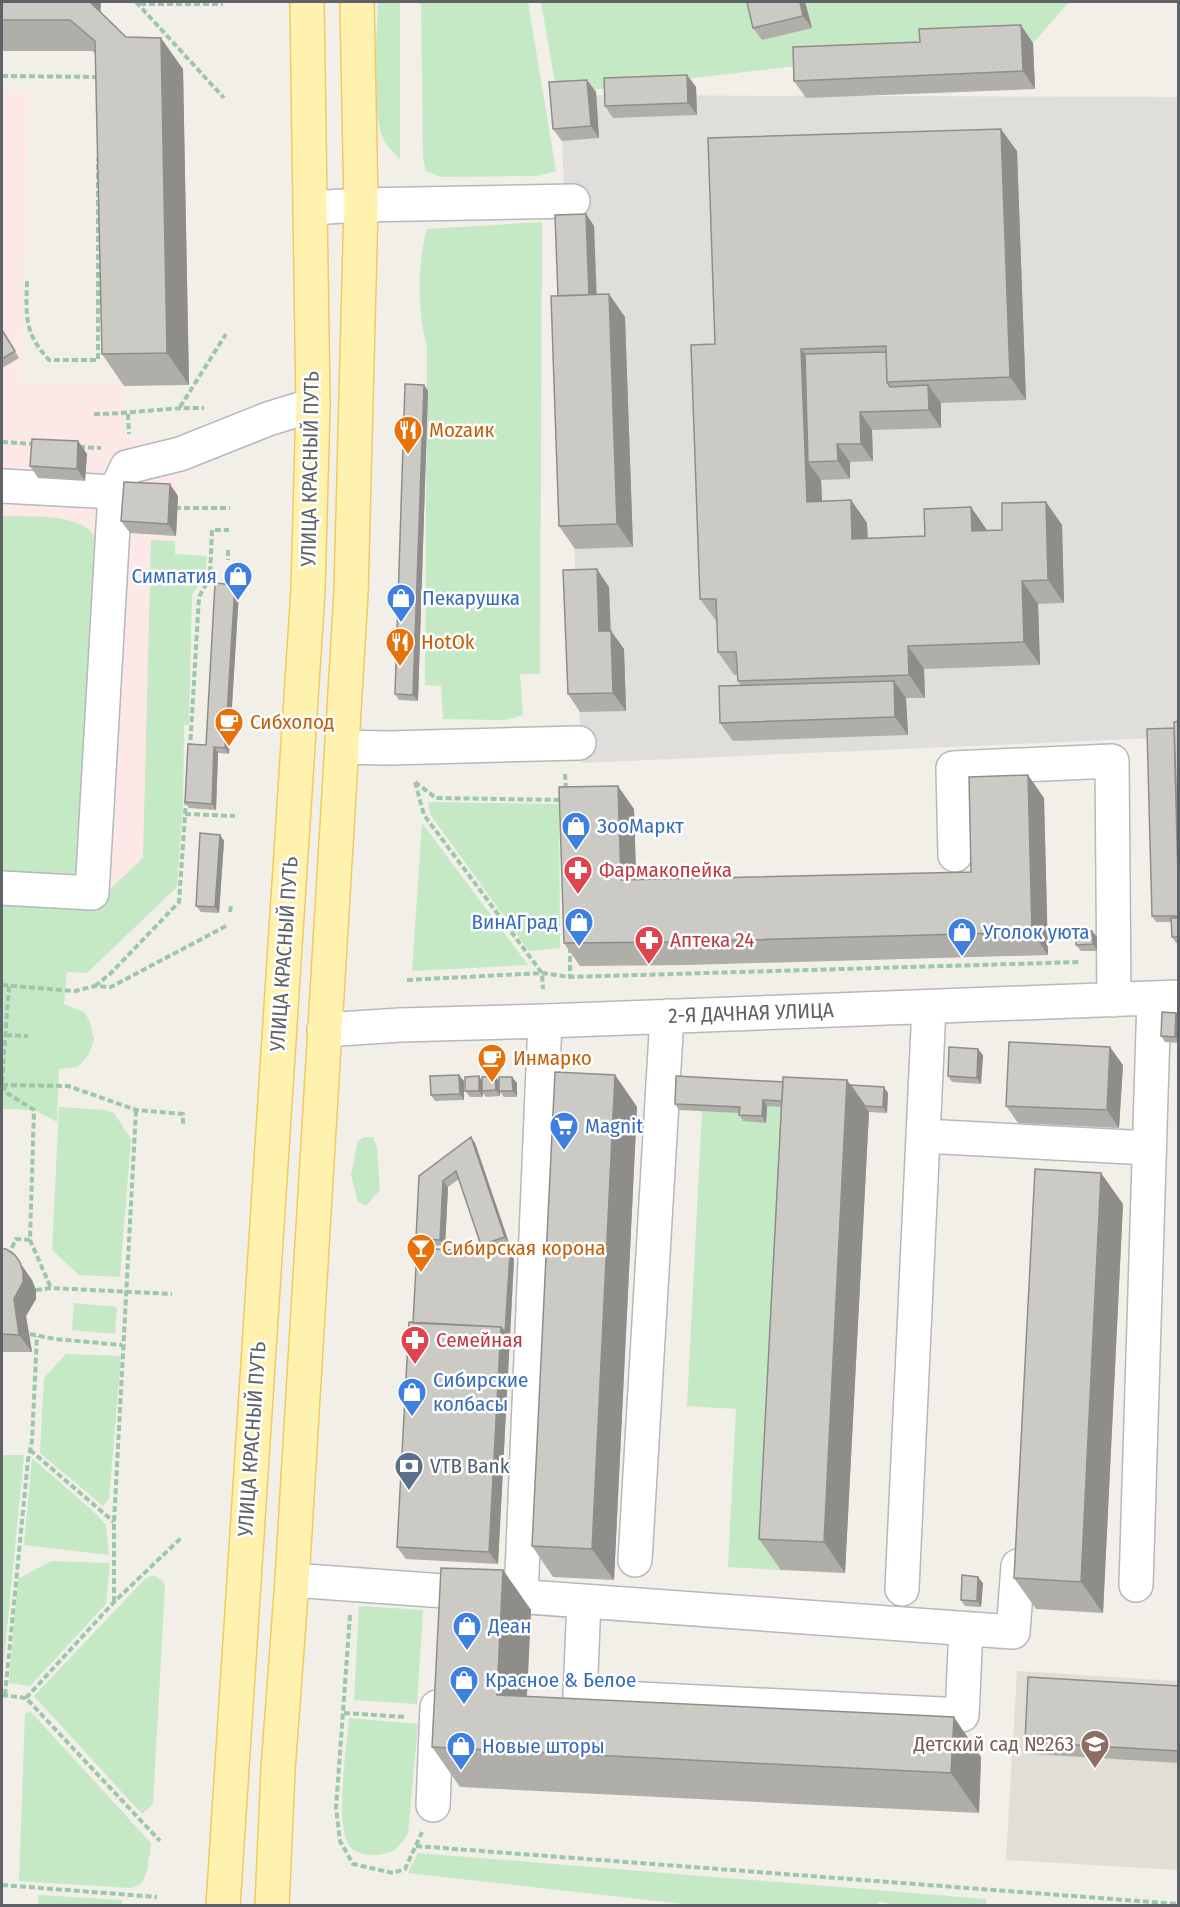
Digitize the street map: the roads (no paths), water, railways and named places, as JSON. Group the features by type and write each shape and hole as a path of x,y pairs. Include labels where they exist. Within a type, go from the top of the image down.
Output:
{"main road":[{"name":"УЛИЦА КРАСНЫЙ ПУТЬ","path":"223,1905 308,590 313,405 307,2"},
{"name":"УЛИЦА КРАСНЫЙ ПУТЬ","path":"272,1905 278,1770 292,1580 351,593 361,205 357,2"}],"street":[{"path":"310,208 573,201"},
{"path":"2,888 92,893 115,492 127,467 180,454 268,419 313,405"},
{"path":"2,486 115,492"},
{"path":"342,747 579,743"},
{"path":"955,855 953,768 1112,761 1114,1000"},
{"path":"1136,1586 1149,1148 1166,998"},
{"name":"2-Я ДАЧНАЯ УЛИЦА","path":"324,1030 400,1024 545,1021 1166,998"},
{"path":"902,1589 929,1007"},
{"path":"634,1560 667,1016"},
{"path":"521,1597 545,1021"},
{"path":"924,1136 1149,1148"},
{"path":"292,1580 353,1585 442,1606 521,1597 1013,1632 1018,1566"},
{"path":"584,1601 579,1696 962,1715 966,1629"},
{"path":"433,1804 439,1675"}],"place":[{"name":"Mozaик","path":"408,456"},
{"name":"Симпатия","path":"238,602"},
{"name":"Пекарушка","path":"401,624"},
{"name":"HotOk","path":"400,668"},
{"name":"Сибхолод","path":"229,748"},
{"name":"ЗооМаркт","path":"576,852"},
{"name":"Фармакопейка","path":"578,896"},
{"name":"ВинАГрад","path":"579,948"},
{"name":"Уголок уюта","path":"962,958"},
{"name":"Аптека 24","path":"649,966"},
{"name":"Инмарко","path":"492,1084"},
{"name":"Magnit","path":"564,1152"},
{"name":"Сибирская корона","path":"421,1274"},
{"name":"Семейная","path":"415,1366"},
{"name":"Сибирские колбасы","path":"412,1418"},
{"name":"VTB Bank","path":"409,1492"},
{"name":"Деан","path":"467,1652"},
{"name":"Красное & Белое","path":"464,1706"},
{"name":"Детский сад №263","path":"1095,1770"},
{"name":"Новые шторы","path":"461,1772"}]}
